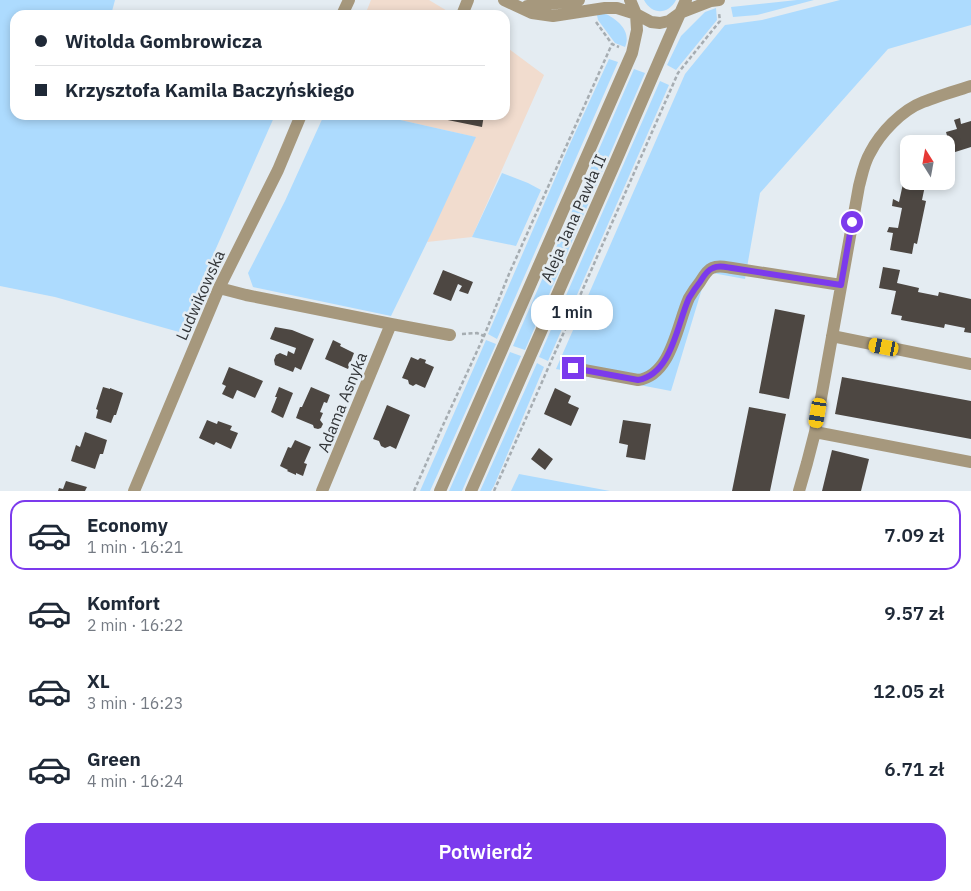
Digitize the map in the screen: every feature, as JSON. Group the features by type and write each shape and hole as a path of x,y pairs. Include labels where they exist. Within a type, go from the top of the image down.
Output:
{"street":[{"path":"509,2 535,6 579,0"},
{"path":"630,0 636,14"},
{"name":"Aleja Jana Pawła II","path":"470,491 686,0"},
{"path":"509,2 532,12 553,16 617,8 636,14 650,22 660,23 669,21 680,14 711,1 719,0"},
{"name":"Aleja Jana Pawła II","path":"440,491 632,53 637,30 636,14"},
{"path":"798,491 815,432 859,186 870,152 890,126 907,110 922,102 971,86"},
{"name":"Ludwikowska","path":"134,491 219,288 278,170 299,120"},
{"path":"573,368 638,380 650,376 663,363 673,345 689,298 703,276 709,269 714,267 732,268 841,285"},
{"path":"219,288 450,335"},
{"name":"Adama Asnyka","path":"322,491 391,324"},
{"path":"832,336 971,364"},
{"path":"815,432 971,462"}],"path":[{"path":"414,491 612,44 595,21"},
{"path":"494,491 678,73 720,21"},
{"path":"450,335 476,333 484,336"}],"shaded area":[{"path":"0,0 115,0 112,10 10,10 10,120 273,120 179,332 55,297 0,286"},
{"path":"371,0 429,0 446,10 367,10"},
{"path":"644,0 676,0 673,5 664,11 656,11 647,5"},
{"path":"814,0 757,15 733,17 731,7"},
{"path":"840,0 971,0 971,25 888,49 760,193 745,279 707,272 671,391 556,369 685,74 725,25 762,20"},
{"path":"716,8 717,20 676,70 667,65 681,36 705,12"},
{"path":"604,13 622,26 627,41 625,47 615,43 598,20 597,15"},
{"path":"510,50 544,75 472,237 427,242 475,137 400,120 510,120"},
{"path":"609,59 618,62 497,339 488,334 569,146"},
{"path":"634,69 645,73 525,350 513,346"},
{"path":"660,81 669,85 548,361 539,357"},
{"path":"322,120 400,120 476,137 391,316 253,287 248,273 285,201"},
{"path":"502,173 541,190 516,246 472,237"},
{"path":"486,340 496,344 430,491 420,491"},
{"path":"510,352 521,356 462,491 449,491"},
{"path":"537,363 544,367 494,486 491,491 480,491"},
{"path":"519,474 610,491 511,491"}],"building":[{"path":"960,118 961,124 971,121 971,147 955,152 955,135 947,135 946,132 957,129 954,120"},
{"path":"448,120 483,120 482,127"},
{"path":"902,190 924,190 922,200 926,201 917,244 914,243 912,254 890,250 893,233 887,232 889,227 898,228 902,208 892,206 893,199 899,202"},
{"path":"883,267 900,270 897,283 919,288 918,292 938,296 939,292 971,299 971,333 964,332 965,328 945,324 944,328 901,320 902,316 891,314 896,291 879,288"},
{"path":"443,270 473,282 468,294 459,291 462,286 458,284 451,301 433,294"},
{"path":"775,309 805,315 789,399 759,393"},
{"path":"275,327 292,330 314,339 301,370 295,367 293,372 275,365 276,355 280,353 287,356 288,351 294,354 296,348 270,339"},
{"path":"333,340 354,353 348,369 325,359"},
{"path":"411,357 418,360 420,358 426,360 425,363 434,367 425,388 416,384 413,386 409,384 408,380 402,378"},
{"path":"229,367 263,381 255,398 237,390 233,399 222,394 226,386 222,384"},
{"path":"842,377 971,401 971,439 835,414"},
{"path":"103,387 123,393 116,415 114,415 111,423 96,418 98,410 96,409"},
{"path":"279,387 293,393 283,418 271,412"},
{"path":"311,387 330,395 327,403 324,402 320,412 323,413 320,420 323,424 318,429 296,418"},
{"path":"555,388 571,396 568,403 579,408 571,426 544,414"},
{"path":"387,405 410,415 396,449 390,446 385,448 381,446 379,441 373,439"},
{"path":"749,407 786,414 770,491 732,491"},
{"path":"207,420 217,424 218,421 232,426 230,430 238,433 231,449 216,442 214,445 199,438"},
{"path":"623,420 651,424 645,460 626,457 628,445 619,443"},
{"path":"85,432 107,440 103,454 100,454 95,469 71,461 76,445 80,447"},
{"path":"295,440 311,447 304,463 307,464 303,476 296,473 296,475 280,466 288,447 291,448"},
{"path":"539,448 553,459 545,470 531,459"},
{"path":"832,450 869,459 861,491 822,491"},
{"path":"66,481 87,487 85,491 58,491 59,488 63,489"}],"route":[{"path":"573,368 638,380 650,376 663,363 673,345 689,298 703,276 709,269 714,267 719,266 841,285 852,222"}]}
